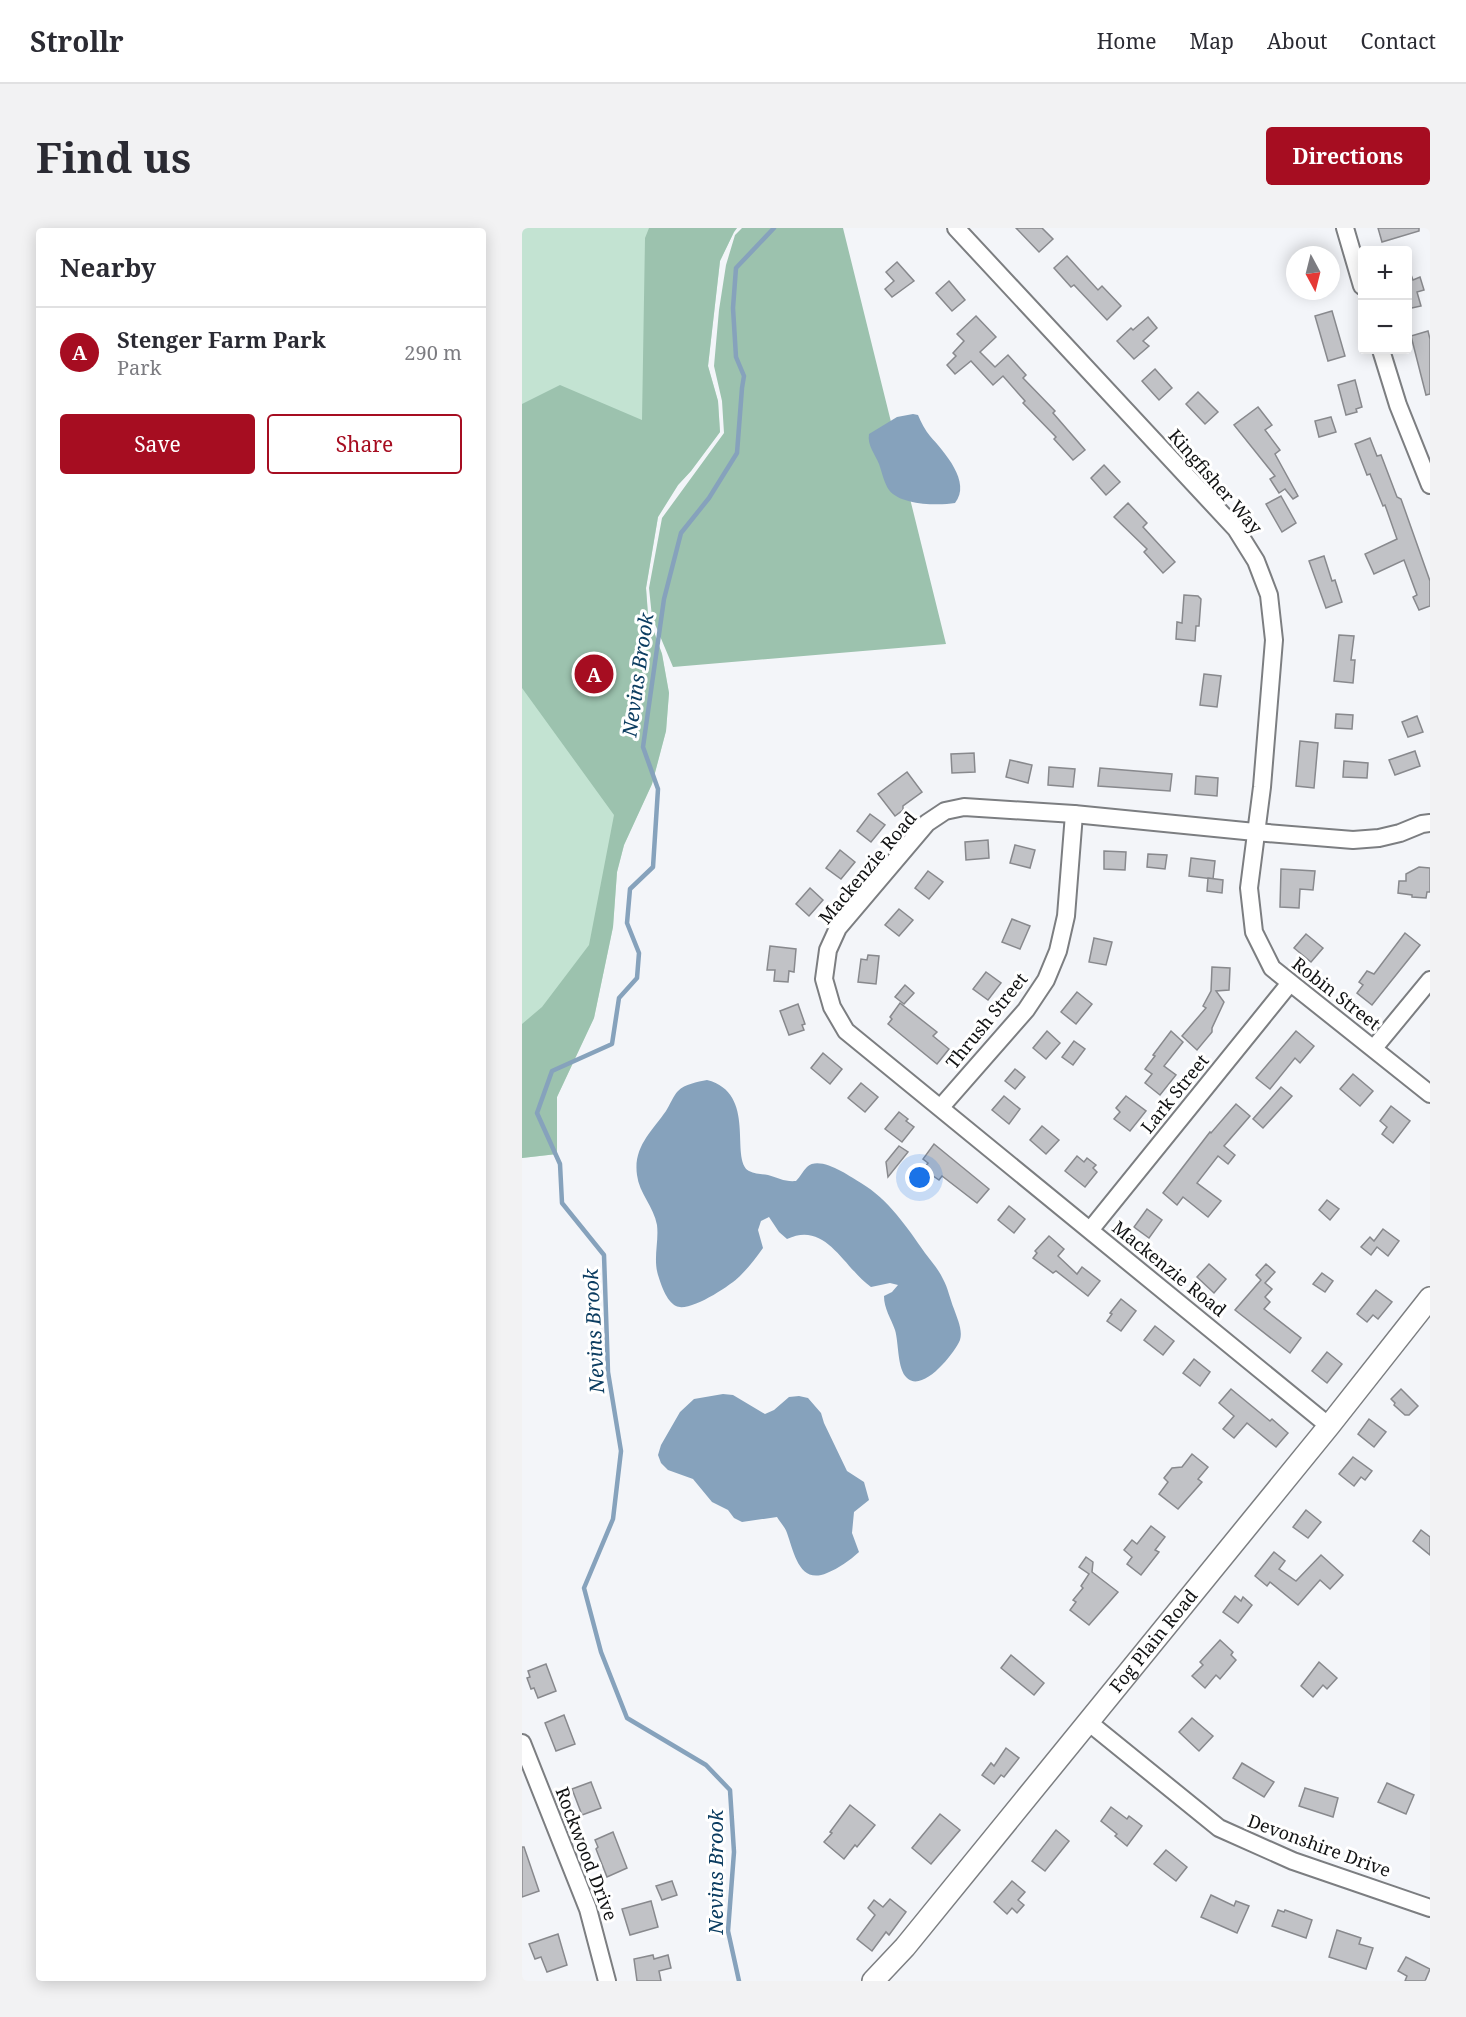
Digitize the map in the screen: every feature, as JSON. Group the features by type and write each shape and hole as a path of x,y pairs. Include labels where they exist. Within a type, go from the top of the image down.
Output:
{"street":[{"name":"Kingfisher Way","path":"956,228 1236,529 1256,561 1269,595 1274,640 1262,788 1255,832"},
{"path":"1345,228 1358,272"},
{"path":"1382,354 1398,405 1430,485"},
{"name":"Mackenzie Road","path":"1329,1426 1091,1229 846,1031 832,1007 825,979 828,950 838,928 927,824 945,811 964,807 1074,814 1353,840 1379,838 1430,823"},
{"name":"Thrush Street","path":"941,1107 1026,1010 1046,980 1058,951 1066,916 1074,814"},
{"name":"Robin Street","path":"1255,832 1249,888 1254,932 1272,968 1430,1094"},
{"path":"1374,1048 1430,980"},
{"name":"Lark Street","path":"1091,1229 1290,983"},
{"name":"Fog Plain Road","path":"873,1981 905,1947 1329,1426 1430,1298"},
{"name":"Devonshire Drive","path":"1087,1721 1219,1828 1293,1861 1430,1908"},
{"name":"Rockwood Drive","path":"522,1743 588,1909 607,1981"}],"green space":[{"path":"522,228 737,228 720,261 708,366 718,401 720,432 678,485 658,517 646,588 648,615 662,654 669,693 666,731 652,784 624,845 617,872 613,927 594,1018 557,1097 557,1154 522,1158"},
{"path":"649,228 737,228 720,261 708,366 718,401 720,432 678,485 658,517 646,588 648,615 662,654 669,693 666,731 652,784 624,845 617,872 613,927 594,1018 557,1097 557,1154 522,1158 522,1024 542,1007 589,945 614,815 522,688 522,404 560,385 642,420 645,238"},
{"path":"742,228 843,228 946,644 673,667 652,617 649,588 662,518 724,433 722,401 714,366 726,265 735,235"}],"water":[{"path":"918,415 926,431 954,468 960,486 955,503 930,504 902,499 894,495 886,484 870,446 869,434 897,417"},
{"path":"707,1080 723,1087 732,1098 740,1126 741,1154 749,1171 796,1181 807,1167 819,1163 827,1165 871,1190 904,1224 941,1276 960,1328 961,1336 957,1346 937,1370 921,1380 914,1381 907,1378 901,1369 895,1330 884,1301 884,1296 898,1285 890,1283 871,1287 824,1241 813,1236 801,1235 787,1239 769,1217 761,1221 758,1230 763,1248 740,1276 719,1292 690,1306 682,1307 672,1304 658,1275 657,1225 638,1182 638,1156 645,1140 678,1091 688,1085"},
{"path":"723,1394 733,1395 765,1414 774,1410 789,1397 799,1396 808,1398 821,1413 847,1471 864,1482 869,1500 854,1512 852,1533 859,1552 840,1567 818,1576 804,1571 777,1517 742,1522 734,1518 728,1510 712,1502 693,1479 668,1470 661,1463 658,1455 661,1445 680,1412 694,1399"}],"building":[{"path":"1016,228 1042,228 1053,239 1039,252"},
{"path":"1378,228 1419,228 1419,231 1382,242"},
{"path":"1067,256 1098,290 1102,286 1121,306 1107,320 1074,285 1071,287 1054,268"},
{"path":"897,262 914,281 892,297 885,289 894,281 886,272"},
{"path":"1412,277 1413,280 1420,277 1424,290 1417,292 1421,306 1412,308"},
{"path":"949,281 965,300 952,311 936,293"},
{"path":"1332,311 1345,356 1328,361 1315,316"},
{"path":"976,316 996,337 980,352 995,367 1008,355 1026,375 1023,378 1055,411 1053,413 1085,450 1073,460 1054,439 1056,437 1023,403 1025,401 1003,376 993,385 971,361 955,374 947,365 956,356 953,353 964,341 957,334"},
{"path":"1148,317 1157,328 1143,341 1149,346 1134,359 1117,341"},
{"path":"1428,331 1430,394 1426,395 1412,336"},
{"path":"1155,369 1172,388 1159,400 1142,381"},
{"path":"1355,380 1362,407 1356,409 1357,412 1346,415 1338,385"},
{"path":"1198,392 1218,412 1205,424 1186,404"},
{"path":"1258,407 1272,425 1265,430 1280,450 1275,454 1298,496 1293,499 1285,489 1279,493 1270,479 1275,476 1234,425"},
{"path":"1331,417 1336,432 1319,437 1315,421"},
{"path":"1370,438 1377,456 1381,455 1397,497 1401,499 1430,581 1430,606 1419,610 1413,597 1417,595 1404,560 1374,574 1365,554 1397,539 1385,505 1383,506 1370,474 1367,475 1355,444"},
{"path":"1104,465 1120,482 1106,495 1091,478"},
{"path":"1281,496 1296,523 1282,532 1266,504"},
{"path":"1128,503 1147,523 1143,527 1175,562 1163,573 1144,552 1147,549 1114,517"},
{"path":"1324,556 1342,602 1326,608 1309,561"},
{"path":"1184,595 1198,596 1201,599 1199,626 1196,626 1195,641 1176,639 1177,622 1182,623"},
{"path":"1339,635 1354,636 1351,660 1355,660 1353,683 1334,681"},
{"path":"1204,674 1221,676 1217,707 1200,705"},
{"path":"1336,714 1353,715 1352,729 1335,728"},
{"path":"1417,716 1423,732 1408,737 1402,722"},
{"path":"1300,741 1318,743 1314,788 1296,786"},
{"path":"1415,751 1420,766 1395,775 1389,760"},
{"path":"974,753 975,772 952,773 951,754"},
{"path":"1010,760 1032,765 1028,783 1006,777"},
{"path":"1344,761 1368,763 1367,778 1343,777"},
{"path":"1049,767 1075,769 1073,787 1048,785"},
{"path":"1100,768 1172,774 1170,791 1098,786"},
{"path":"907,772 922,792 903,806 903,810 895,816 878,794"},
{"path":"1196,776 1218,778 1217,796 1195,794"},
{"path":"870,814 885,825 871,842 857,831"},
{"path":"988,840 989,858 966,860 965,842"},
{"path":"1015,845 1035,850 1030,868 1010,863"},
{"path":"840,850 855,862 841,879 826,868"},
{"path":"1104,851 1126,852 1125,870 1104,869"},
{"path":"1148,854 1167,855 1165,869 1147,867"},
{"path":"1191,858 1215,861 1213,879 1189,876"},
{"path":"1419,867 1430,868 1430,892 1427,892 1426,898 1398,893 1399,881 1406,881 1406,874"},
{"path":"1281,869 1315,871 1313,890 1300,889 1299,908 1280,907"},
{"path":"928,871 943,882 929,899 915,888"},
{"path":"1208,878 1223,880 1222,893 1207,891"},
{"path":"810,888 823,900 809,916 796,904"},
{"path":"899,909 913,920 899,936 885,925"},
{"path":"1012,919 1030,926 1020,949 1002,942"},
{"path":"1405,933 1420,945 1372,1005 1357,993 1363,985 1359,982 1367,971 1374,974"},
{"path":"1306,934 1323,948 1311,962 1294,948"},
{"path":"1094,938 1112,942 1106,965 1089,962"},
{"path":"770,946 796,949 794,972 789,971 788,982 774,981 775,970 767,970"},
{"path":"868,955 879,956 876,984 858,982 861,959 867,960"},
{"path":"1212,967 1230,968 1229,990 1216,991 1224,1002 1212,1032 1197,1050 1182,1036 1206,1008 1203,1006 1211,991"},
{"path":"986,972 1001,983 988,1000 973,989"},
{"path":"905,985 914,993 904,1004 895,997"},
{"path":"1077,992 1092,1004 1076,1024 1061,1012"},
{"path":"900,1003 937,1032 933,1036 949,1049 937,1064 888,1024"},
{"path":"798,1004 805,1024 802,1025 804,1030 789,1035 780,1011"},
{"path":"1047,1031 1060,1043 1046,1059 1033,1048"},
{"path":"1171,1031 1183,1042 1164,1066 1176,1075 1160,1095 1145,1083 1152,1074 1145,1069"},
{"path":"1296,1031 1314,1046 1300,1063 1295,1058 1270,1089 1256,1078"},
{"path":"1074,1041 1085,1049 1073,1065 1062,1057"},
{"path":"823,1053 842,1069 830,1084 811,1068"},
{"path":"1015,1069 1025,1077 1015,1089 1005,1081"},
{"path":"1353,1074 1373,1091 1360,1106 1340,1089"},
{"path":"861,1083 878,1097 865,1112 848,1098"},
{"path":"1281,1087 1292,1096 1263,1128 1253,1119"},
{"path":"1004,1096 1020,1109 1009,1124 992,1110"},
{"path":"1126,1096 1146,1111 1130,1131 1114,1119 1120,1112 1116,1108"},
{"path":"1236,1104 1250,1116 1224,1146 1235,1155 1228,1164 1218,1156 1197,1183 1221,1201 1208,1217 1183,1197 1177,1205 1163,1193 1210,1132"},
{"path":"1391,1106 1410,1121 1393,1143 1382,1134 1387,1127 1380,1121"},
{"path":"899,1112 914,1127 902,1142 885,1129"},
{"path":"1042,1126 1059,1140 1046,1154 1030,1140"},
{"path":"934,1144 989,1189 977,1203 942,1176 939,1180 923,1169 928,1163 923,1159"},
{"path":"899,1146 908,1152 888,1177 886,1162"},
{"path":"1077,1156 1084,1162 1087,1158 1096,1165 1093,1168 1097,1172 1085,1187 1065,1171"},
{"path":"1327,1200 1339,1209 1330,1220 1319,1210"},
{"path":"1009,1206 1025,1219 1014,1233 998,1220"},
{"path":"1147,1209 1162,1220 1149,1238 1134,1227"},
{"path":"1383,1229 1399,1241 1388,1256 1377,1247 1371,1255 1361,1247 1370,1237 1374,1241"},
{"path":"1049,1236 1064,1249 1058,1256 1077,1274 1082,1267 1100,1281 1088,1296 1056,1271 1053,1273 1033,1258 1037,1253 1035,1251"},
{"path":"1209,1264 1226,1279 1214,1293 1197,1277"},
{"path":"1266,1264 1275,1272 1265,1283 1272,1289 1265,1297 1270,1302 1264,1309 1301,1338 1290,1353 1235,1310 1261,1280 1256,1275"},
{"path":"1322,1273 1333,1281 1325,1292 1313,1284"},
{"path":"1376,1290 1392,1302 1378,1319 1373,1315 1367,1322 1357,1314"},
{"path":"1121,1299 1136,1311 1121,1331 1107,1321"},
{"path":"1155,1326 1174,1341 1163,1355 1144,1340"},
{"path":"1327,1352 1342,1364 1327,1383 1312,1371"},
{"path":"1194,1359 1210,1372 1200,1386 1183,1373"},
{"path":"1231,1389 1288,1433 1276,1447 1247,1423 1234,1438 1223,1429 1234,1416 1219,1403"},
{"path":"1401,1389 1418,1406 1409,1415 1405,1415 1391,1399"},
{"path":"1369,1419 1386,1432 1374,1447 1358,1434"},
{"path":"1192,1454 1208,1467 1198,1479 1202,1482 1178,1509 1159,1494 1168,1482 1164,1478 1172,1468 1182,1467"},
{"path":"1353,1457 1372,1471 1365,1480 1361,1477 1354,1486 1339,1474"},
{"path":"1306,1510 1321,1522 1308,1538 1293,1527"},
{"path":"1151,1526 1165,1537 1155,1550 1159,1552 1141,1575 1127,1564 1132,1557 1124,1550 1132,1540 1137,1544"},
{"path":"1421,1530 1430,1537 1430,1555 1413,1541"},
{"path":"1274,1552 1285,1561 1279,1569 1296,1581 1321,1555 1343,1575 1330,1589 1320,1580 1298,1605 1270,1582 1267,1586 1255,1576"},
{"path":"1086,1557 1093,1562 1092,1572 1118,1592 1089,1625 1070,1610 1076,1602 1073,1600 1083,1588 1081,1586 1089,1574 1079,1567"},
{"path":"1235,1596 1241,1601 1243,1597 1252,1605 1238,1623 1223,1612"},
{"path":"1220,1640 1233,1652 1231,1655 1236,1660 1220,1679 1216,1675 1205,1688 1192,1676 1203,1665 1200,1662"},
{"path":"1011,1655 1044,1683 1034,1695 1001,1668"},
{"path":"1319,1662 1337,1678 1327,1689 1323,1685 1313,1697 1301,1686"},
{"path":"546,1664 556,1691 538,1698 534,1688 531,1689 527,1678 530,1677 528,1671"},
{"path":"564,1715 575,1744 556,1751 545,1723"},
{"path":"1192,1718 1213,1736 1199,1751 1179,1732"},
{"path":"1006,1748 1019,1758 1004,1777 1001,1775 994,1784 982,1775 991,1763 994,1766"},
{"path":"1242,1763 1274,1782 1264,1797 1233,1778"},
{"path":"591,1782 601,1808 582,1815 572,1789"},
{"path":"1387,1783 1414,1795 1406,1814 1378,1802"},
{"path":"1305,1788 1338,1798 1333,1817 1299,1806"},
{"path":"850,1805 875,1825 844,1859 824,1842"},
{"path":"1111,1807 1127,1819 1129,1816 1142,1826 1127,1846 1101,1821"},
{"path":"940,1814 960,1830 931,1864 912,1848"},
{"path":"1056,1830 1069,1841 1045,1871 1032,1861"},
{"path":"613,1832 627,1868 607,1877 596,1849 598,1847 595,1840"},
{"path":"522,1847 524,1847 539,1891 522,1897"},
{"path":"1166,1850 1187,1867 1176,1881 1154,1864"},
{"path":"672,1881 677,1895 662,1900 656,1886"},
{"path":"1012,1881 1025,1892 1018,1900 1024,1905 1017,1913 1012,1908 1007,1914 994,1902"},
{"path":"1211,1895 1234,1906 1236,1901 1249,1906 1237,1933 1201,1917"},
{"path":"890,1899 906,1912 889,1935 886,1932 872,1951 857,1939 875,1915 868,1908 874,1900 883,1907"},
{"path":"651,1901 658,1927 630,1935 622,1909"},
{"path":"1278,1910 1284,1912 1285,1910 1312,1920 1306,1938 1272,1926"},
{"path":"1337,1930 1361,1938 1359,1944 1373,1948 1366,1969 1329,1957"},
{"path":"558,1934 567,1965 547,1972 541,1957 535,1959 529,1944"},
{"path":"653,1955 654,1959 668,1955 671,1968 659,1971 661,1981 637,1981 634,1959"},
{"path":"1406,1957 1430,1969 1425,1981 1405,1981 1407,1976 1398,1971"}],"waterway":[{"name":"Nevins Brook","path":"739,1981 728,1931 734,1852 730,1790 706,1765 627,1718 601,1652 584,1588 613,1519 621,1451 608,1372 604,1255 562,1203 560,1164 537,1113 552,1071 612,1044 619,998 637,978 639,953 627,923 630,889 653,867 658,789 643,747 664,599 681,533 709,498 737,453 744,376 736,357 733,308 736,268 774,228"}],"place":[{"name":"Stenger Farm Park","path":"594,674"}]}
